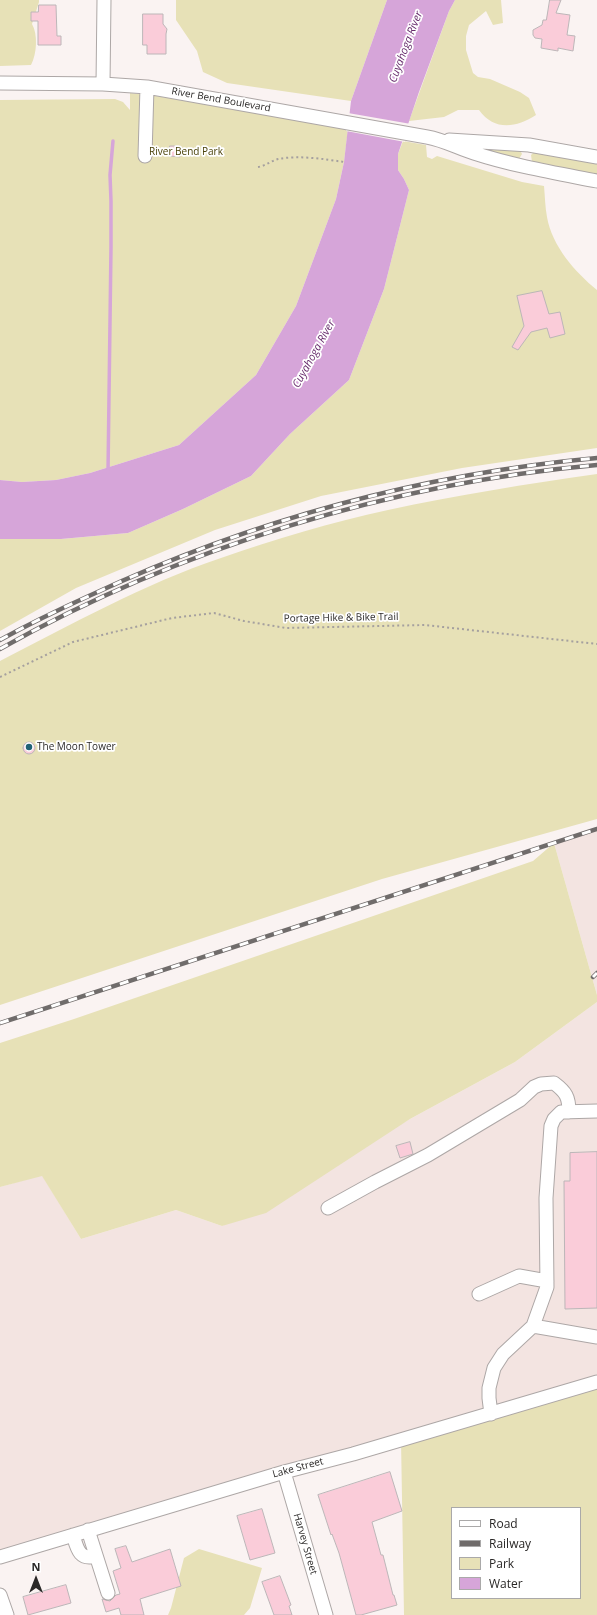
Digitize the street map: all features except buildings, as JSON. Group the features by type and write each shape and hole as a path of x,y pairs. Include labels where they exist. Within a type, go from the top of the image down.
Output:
{"street":[{"path":"104,0 104,84"},
{"name":"River Bend Boulevard","path":"0,83 104,84 147,87 433,138 529,145 597,157"},
{"path":"145,156 147,87"},
{"name":"River Bend Boulevard","path":"433,138 473,153 525,167 597,181"},
{"path":"525,167 529,145"},
{"path":"328,1208 374,1182 428,1155 520,1100 534,1087 541,1084 554,1083 565,1091 569,1103 569,1112"},
{"path":"491,1414 489,1388 494,1368 503,1354 534,1326 545,1293 547,1281 546,1198 551,1126 554,1119 561,1112 597,1111"},
{"path":"479,1294 519,1276 547,1281"},
{"path":"534,1326 597,1337"},
{"name":"Lake Street","path":"0,1557 284,1472 353,1454 597,1382"},
{"name":"Harvey Street","path":"284,1472 326,1615"},
{"path":"88,1530 108,1593"},
{"path":"73,1535 82,1555 86,1557 96,1556"},
{"path":"0,1595 7,1615"}],"path":[{"path":"258,167 279,159 320,158 344,162"},
{"name":"Portage Hike & Bike Trail","path":"0,677 73,642 172,618 214,613 244,621 286,628 425,625 597,644"}],"shaded area":[{"path":"597,829 597,995 554,843"},
{"path":"597,1002 597,1382 0,1557 0,1187 42,1175 81,1239 176,1210 222,1226 410,1119 515,1062"}],"green space":[{"path":"0,0 39,0 32,24 36,44 35,55 31,65 0,66"},
{"path":"176,0 387,0 351,101 227,83 203,72 197,51 176,20"},
{"path":"455,0 501,0 503,23 493,25 486,11 469,25 466,36 466,50 473,73 478,77 490,79 520,92 529,98 536,115 521,123 513,125 498,124 491,121 479,110 458,110 444,117 409,121 449,11"},
{"name":"River Bend Park","path":"130,93 156,96 348,129 344,162 336,199 296,306 256,375 179,445 90,473 56,480 22,482 0,480 0,100 115,99 123,102 130,110"},
{"path":"403,141 426,145 427,157 432,159 437,156 522,182 544,186 547,217 559,248 573,267 597,290 597,448 462,468 321,496 215,530 76,588 0,631 0,539 61,539 128,533 183,509 251,476 290,434 349,380 384,289 409,190 398,170 398,154"},
{"path":"474,144 520,150 522,154 519,159 486,152"},
{"path":"536,150 597,160 597,177 532,162 531,155"},
{"path":"597,474 597,819 382,879 0,1005 0,661 136,592 192,568 283,538 325,525 440,499"},
{"path":"554,843 597,995 597,1002 515,1062 410,1119 266,1213 222,1226 176,1210 81,1239 42,1176 0,1187 0,1043 74,1019 533,861"},
{"path":"597,1382 597,1615 404,1615 401,1440"},
{"path":"199,1549 262,1568 250,1608 244,1615 168,1615 184,1558"}],"water":[{"name":"Cuyahoga River","path":"387,0 455,0 449,11 419,92 398,154 398,170 409,190 384,289 349,380 290,434 251,476 183,509 128,533 61,539 0,539 0,480 22,482 56,480 90,473 179,445 256,375 296,306 336,199 344,162 351,101"}],"pier":[{"path":"348,113 411,124 405,142 346,131"}],"waterway":[{"path":"108,472 111,247 110,175 113,141"}],"railway":[{"path":"0,640 33,622 151,569 275,523 402,489 466,476 532,465 597,458"},
{"path":"0,649 69,613 140,580 214,551 289,526 366,504 443,487 520,474 597,465"},
{"path":"0,1023 597,829"},
{"path":"593,977 597,973"}],"place":[{"name":"The Moon Tower","path":"29,747"}]}
